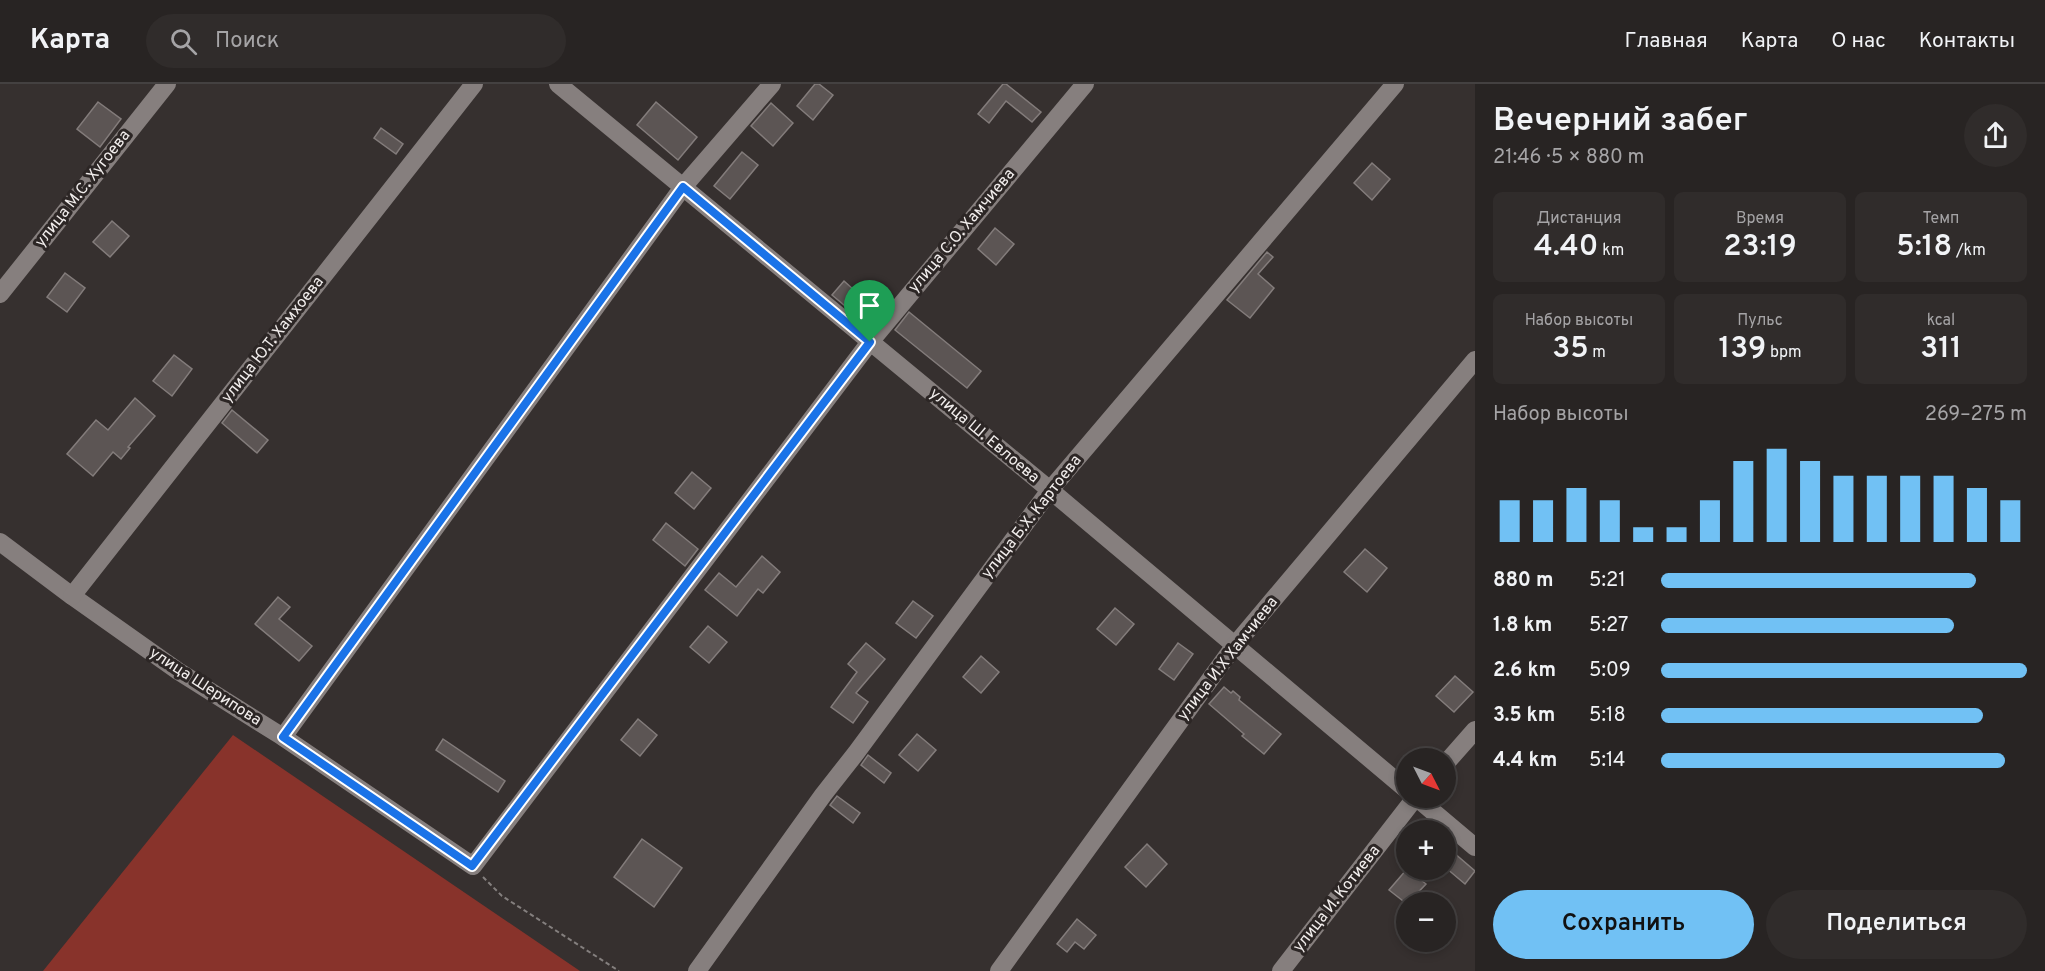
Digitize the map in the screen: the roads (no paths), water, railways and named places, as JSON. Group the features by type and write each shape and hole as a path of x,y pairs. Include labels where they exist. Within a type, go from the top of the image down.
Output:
{"street":[{"name":"улица М.С. Хугоева","path":"0,294 167,84"},
{"name":"улица Ю.Т. Хамхоева","path":"72,596 474,84"},
{"name":"улица Ш. Евлоева","path":"558,84 1050,490 1396,781"},
{"path":"283,737 683,187 772,84"},
{"name":"улица С.О. Хамчиева","path":"472,866 870,342 1084,84"},
{"name":"улица Б.Х. Картоева","path":"697,971 1050,490 1395,84"},
{"name":"улица И.Х Хамчиева","path":"999,971 1235,645 1475,360"},
{"name":"улица Шерипова","path":"0,542 178,671 283,737 472,866"},
{"path":"1456,752 1475,730"},
{"name":"улица И. Котиева","path":"1281,971 1408,808"},
{"path":"1428,808 1475,847"}]}
